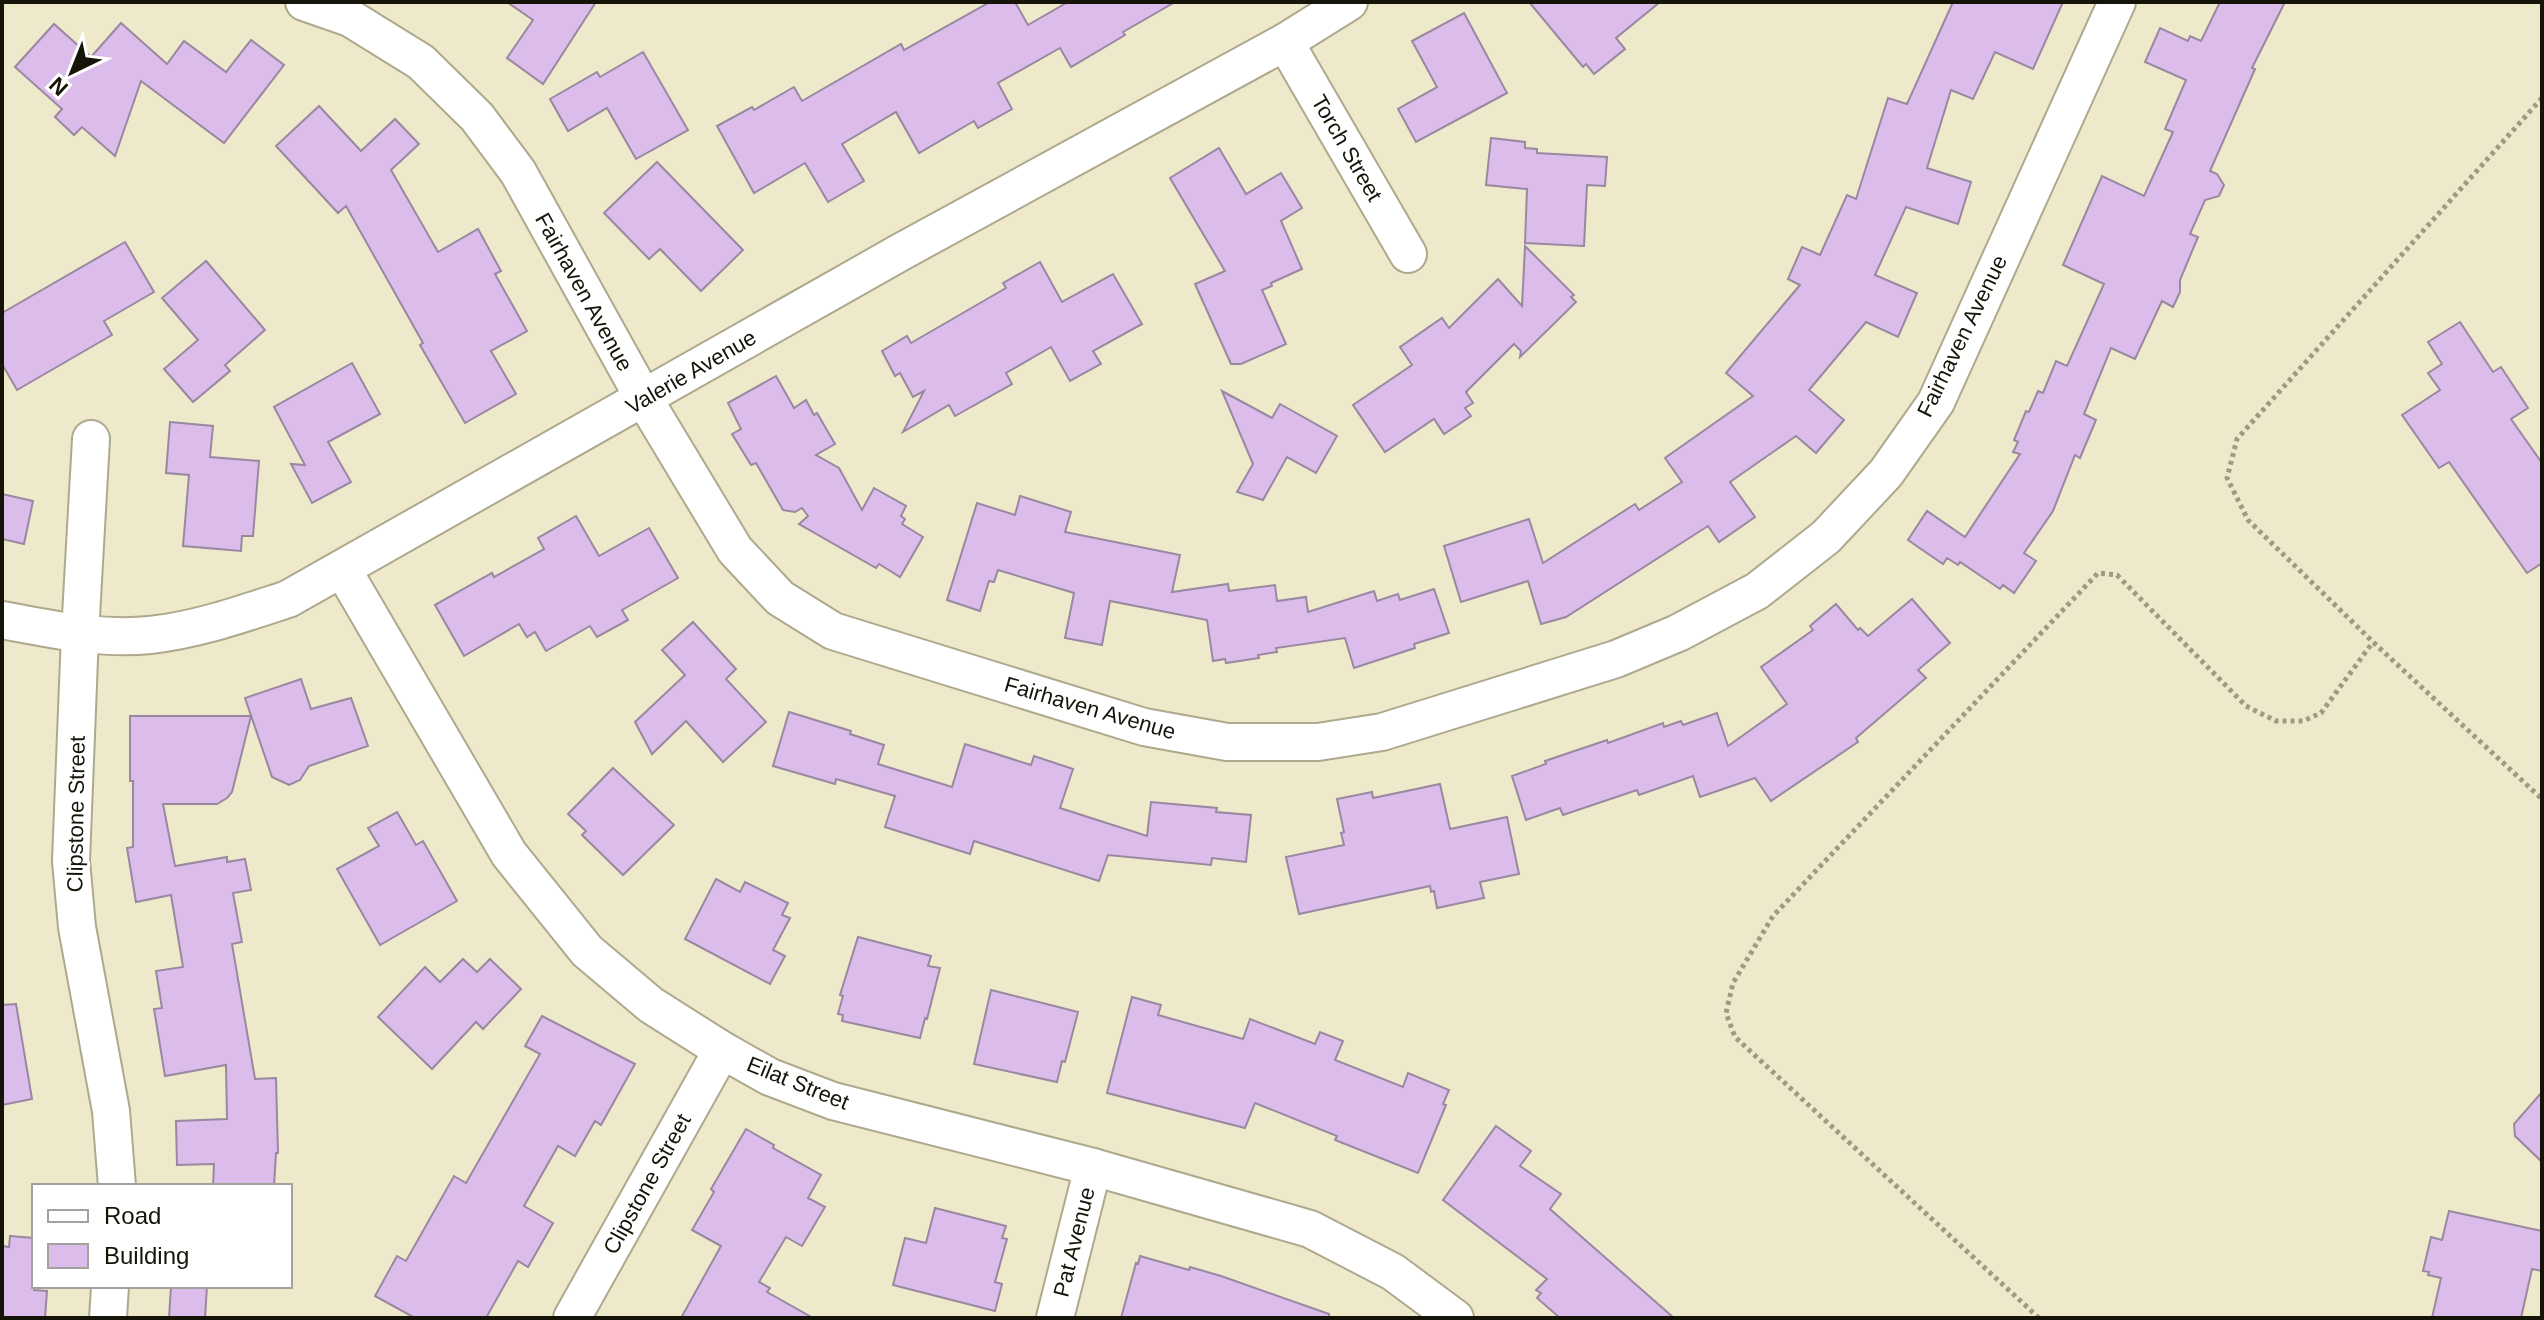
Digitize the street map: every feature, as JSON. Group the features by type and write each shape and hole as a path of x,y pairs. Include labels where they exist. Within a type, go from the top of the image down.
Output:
{"street":[{"name":"Fairhaven Avenue","path":"304,2 350,18 421,62 477,117 518,172 644,399 735,550 780,598 833,631 1144,727 1227,742 1318,742 1382,732 1616,659 1678,633 1757,591 1826,537 1886,473 1936,402 2117,2"},
{"name":"Valerie Avenue","path":"2,620 80,634 148,635 207,625 288,599 899,253 1285,42 1349,2"},
{"name":"Torch Street","path":"1285,42 1408,254"},
{"name":"Clipstone Street","path":"91,439 71,861 77,927 111,1111 117,1184"},
{"name":"Eilat Street","path":"343,570 509,854 587,951 651,1005 770,1077 833,1101 1093,1167 1310,1229 1393,1272 1455,1318"},
{"name":"Clipstone Street","path":"572,1318 722,1050"},
{"name":"Pat Avenue","path":"1055,1318 1093,1167"},
{"path":"108,1318 110,1288"}],"path":[{"path":"2542,98 2237,439 2227,478 2248,520 2373,642 2542,799"},
{"path":"2039,1318 1735,1037 1726,1013 1733,983 1773,916 2098,573 2117,575 2246,706 2276,721 2303,721 2321,713 2373,642"}],"building":[{"path":"507,2 596,2 543,84 507,58 533,20"},
{"path":"990,2 1015,2 1028,25 1068,2 1175,2 1071,67 1060,48 998,83 1012,109 978,128 974,121 919,153 896,112 842,144 864,181 828,202 805,163 754,193 717,126 752,107 754,110 794,87 802,101 901,44 904,50"},
{"path":"1529,2 1660,2 1616,38 1625,49 1594,74 1586,64 1583,67"},
{"path":"1953,2 2063,2 2033,69 1995,52 1973,99 1951,90 1927,168 1971,182 1958,224 1906,207 1875,275 1917,293 1898,337 1866,322 1809,390 1844,420 1816,453 1796,436 1730,482 1755,517 1719,542 1708,526 1566,617 1541,624 1528,581 1461,602 1444,546 1529,519 1543,563 1635,504 1639,510 1682,482 1665,458 1753,396 1726,373 1800,285 1788,279 1802,247 1820,255 1847,195 1856,199 1888,98 1907,104"},
{"path":"2220,2 2285,2 2252,68 2255,69 2210,171 2217,174 2224,185 2219,196 2205,200 2190,234 2198,237 2180,280 2180,292 2173,307 2162,301 2135,359 2111,348 2084,414 2096,420 2080,458 2075,455 2053,511 2024,553 2036,561 2014,593 2003,585 2000,589 1960,562 1958,565 1947,558 1943,564 1908,540 1927,511 1965,537 2020,454 2013,452 2018,442 2014,440 2026,411 2029,412 2038,391 2043,393 2056,361 2067,366 2104,284 2063,265 2102,176 2144,196 2173,132 2165,129 2186,80 2145,62 2160,28 2188,41 2190,36 2201,41"},
{"path":"1464,13 1507,93 1416,142 1398,109 1437,87 1412,41"},
{"path":"121,23 167,64 184,41 226,72 251,40 284,65 224,143 141,81 115,156 82,127 74,135 55,117 62,109 15,67 54,24 91,57"},
{"path":"643,52 688,130 636,159 607,108 568,131 550,99 597,72 600,77"},
{"path":"319,106 361,151 395,119 419,144 391,170 438,252 478,229 501,271 495,274 527,331 491,351 516,394 465,423 346,206 338,213 276,146"},
{"path":"1491,138 1525,142 1525,148 1537,149 1537,153 1607,157 1605,186 1587,185 1584,246 1525,243 1527,189 1486,185"},
{"path":"1219,148 1246,194 1281,173 1302,208 1281,221 1302,269 1262,290 1286,344 1241,364 1231,364 1195,284 1225,271 1170,178"},
{"path":"657,162 743,250 701,291 660,249 649,259 604,213"},
{"path":"125,242 154,292 104,321 112,335 17,390 2,364 2,313"},
{"path":"1525,246 1574,295 1571,297 1576,302 1520,357 1521,351 1514,344 1466,392 1473,403 1465,408 1471,416 1444,434 1434,419 1385,452 1353,405 1412,365 1400,347 1442,318 1449,328 1498,279 1522,306"},
{"path":"206,261 265,330 225,365 230,371 193,402 164,369 198,340 162,298"},
{"path":"1040,262 1062,302 1113,274 1142,324 1093,351 1101,364 1070,381 1051,347 1006,373 1012,384 955,416 949,405 903,432 924,391 913,397 900,373 895,376 882,351 907,336 911,343 1006,288 1003,283"},
{"path":"2460,322 2493,372 2501,367 2528,408 2511,419 2542,463 2542,563 2527,573 2449,462 2439,468 2402,415 2440,390 2428,373 2442,364 2428,342"},
{"path":"352,363 380,414 328,442 351,482 312,503 291,464 305,465 274,407"},
{"path":"776,376 794,408 806,400 814,415 817,413 835,444 816,455 839,468 862,510 874,488 906,506 901,516 905,519 902,524 923,537 900,577 879,564 876,568 799,524 808,516 802,508 795,512 783,510 756,463 751,465 732,434 741,429 728,403"},
{"path":"1222,391 1272,418 1280,404 1337,436 1316,473 1287,457 1263,500 1237,492 1253,464"},
{"path":"170,422 213,426 210,457 259,461 253,536 242,536 241,551 183,546 189,475 166,473"},
{"path":"2,494 33,501 24,544 2,539"},
{"path":"1020,496 1071,512 1065,532 1180,555 1172,592 1228,584 1229,591 1275,585 1277,601 1306,597 1308,612 1374,591 1377,601 1398,594 1400,600 1434,589 1449,633 1354,668 1345,638 1276,648 1277,652 1258,655 1259,658 1226,663 1225,659 1213,661 1207,620 1110,601 1102,645 1065,638 1074,593 998,570 994,582 989,581 980,611 947,600 977,503 1015,515"},
{"path":"576,516 599,556 649,528 678,578 622,610 628,620 597,637 590,626 546,651 535,632 527,637 519,624 464,656 435,605 492,573 494,577 544,549 538,538"},
{"path":"1912,599 1950,643 1918,670 1926,678 1856,738 1858,742 1771,801 1755,778 1700,797 1693,776 1639,795 1637,790 1563,815 1560,808 1526,820 1512,776 1607,740 1608,743 1663,723 1664,727 1681,721 1683,725 1717,713 1728,746 1787,704 1761,667 1813,630 1810,626 1836,604 1858,630 1860,628 1868,636"},
{"path":"693,622 736,669 726,679 766,722 723,762 686,721 652,754 635,722 685,675 662,650"},
{"path":"301,679 311,709 351,698 368,746 309,766 300,780 289,785 272,777 245,698"},
{"path":"789,712 884,745 878,764 952,787 965,744 1031,765 1034,756 1073,769 1060,808 1147,836 1151,802 1217,808 1216,812 1251,815 1246,862 1212,858 1211,865 1108,855 1099,881 974,841 970,854 885,827 895,796 836,779 835,784 773,766"},
{"path":"130,716 251,716 232,792 227,798 217,804 163,804 175,866 227,857 227,862 245,859 251,890 233,893 242,942 232,944 255,1079 276,1078 278,1153 274,1184 213,1184 214,1164 177,1165 176,1121 227,1119 226,1065 165,1076 154,1009 162,1008 156,971 183,967 171,895 136,902 127,848 133,847 133,781 130,781"},
{"path":"613,768 674,825 623,875 582,835 586,831 568,814"},
{"path":"1440,784 1450,829 1507,817 1519,874 1480,882 1484,898 1437,908 1430,886 1299,914 1286,857 1344,845 1337,799 1372,792 1373,798"},
{"path":"397,812 416,845 423,841 457,901 380,945 337,869 379,846 368,828"},
{"path":"716,879 740,892 745,882 788,903 782,915 790,918 773,950 785,956 770,984 685,939"},
{"path":"858,937 931,956 928,966 940,968 920,1038 842,1021 843,1015 838,1014 843,996 840,995"},
{"path":"463,959 477,972 490,959 521,989 483,1029 476,1022 432,1069 378,1017 425,967 440,982"},
{"path":"991,990 1078,1012 1057,1082 974,1064"},
{"path":"1132,997 1161,1005 1158,1015 1243,1039 1250,1019 1315,1044 1320,1032 1343,1041 1335,1060 1403,1087 1408,1073 1449,1090 1443,1104 1446,1105 1418,1173 1335,1140 1337,1136 1255,1103 1245,1128 1107,1093"},
{"path":"16,1004 32,1099 2,1105 2,1005"},
{"path":"542,1016 635,1064 601,1125 595,1121 575,1156 558,1146 524,1206 553,1223 528,1267 518,1261 486,1318 415,1318 375,1296 397,1256 406,1261 454,1176 466,1183 540,1054 525,1046"},
{"path":"2542,1092 2542,1162 2515,1136 2514,1124"},
{"path":"1496,1126 1531,1151 1520,1166 1561,1194 1550,1209 1674,1318 1560,1318 1537,1298 1541,1293 1536,1290 1547,1279 1443,1200"},
{"path":"746,1129 821,1175 808,1198 825,1207 802,1246 786,1237 759,1282 770,1288 767,1292 813,1318 681,1318 721,1246 692,1230 714,1192 711,1189"},
{"path":"935,1208 1006,1226 1002,1238 1007,1239 995,1282 1002,1284 995,1311 893,1285 905,1238 926,1243"},
{"path":"2449,1211 2542,1231 2542,1271 2532,1269 2521,1318 2432,1318 2441,1278 2423,1271 2431,1237 2442,1240"},
{"path":"10,1236 32,1238 32,1288 47,1291 45,1318 2,1318 2,1246 9,1247"},
{"path":"1140,1256 1221,1276 1329,1314 1329,1318 1121,1318"},
{"path":"171,1288 207,1288 205,1318 169,1318"}]}
